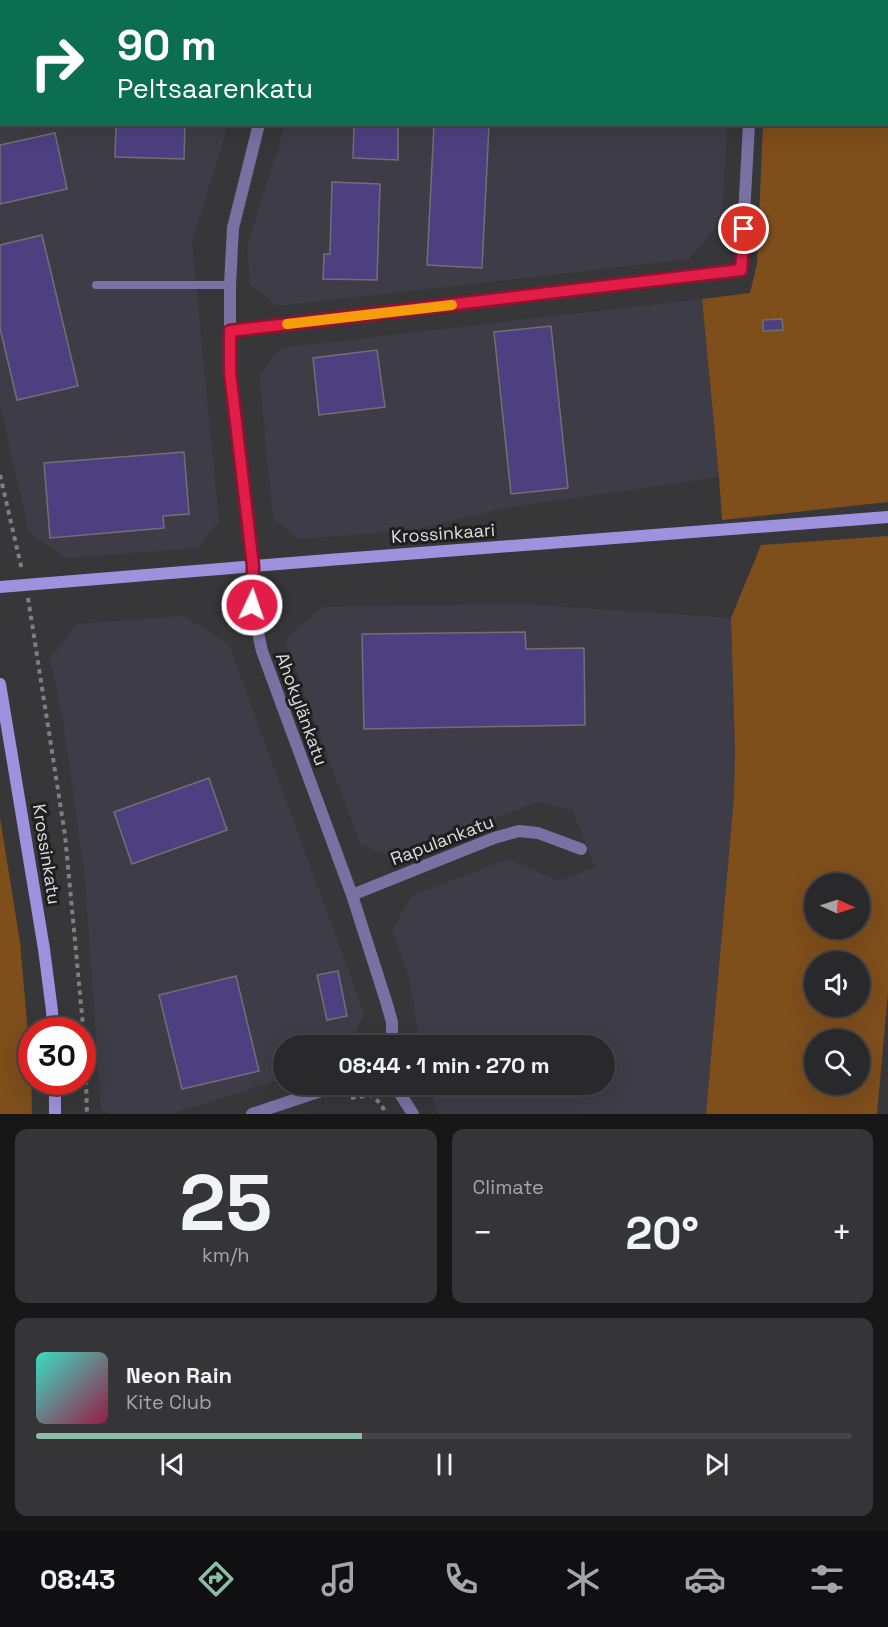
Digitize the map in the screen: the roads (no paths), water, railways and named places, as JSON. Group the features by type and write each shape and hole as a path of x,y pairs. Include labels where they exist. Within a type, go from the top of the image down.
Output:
{"street":[{"name":"Ahokylänkatu","path":"258,126 233,228 230,285 230,372 253,566 252,605 262,651 352,895 392,1022 392,1035"},
{"path":"230,331 741,270 749,126"},
{"name":"Krossinkaari","path":"0,587 888,517"},
{"name":"Krossinkatu","path":"0,684 44,949 52,1017"},
{"name":"Rapulankatu","path":"352,895 494,838 519,831 538,833 581,849"},
{"path":"55,1095 55,1114"},
{"path":"252,1114 309,1095"},
{"path":"401,1095 413,1114"}],"lane":[{"path":"96,285 230,285"}]}
